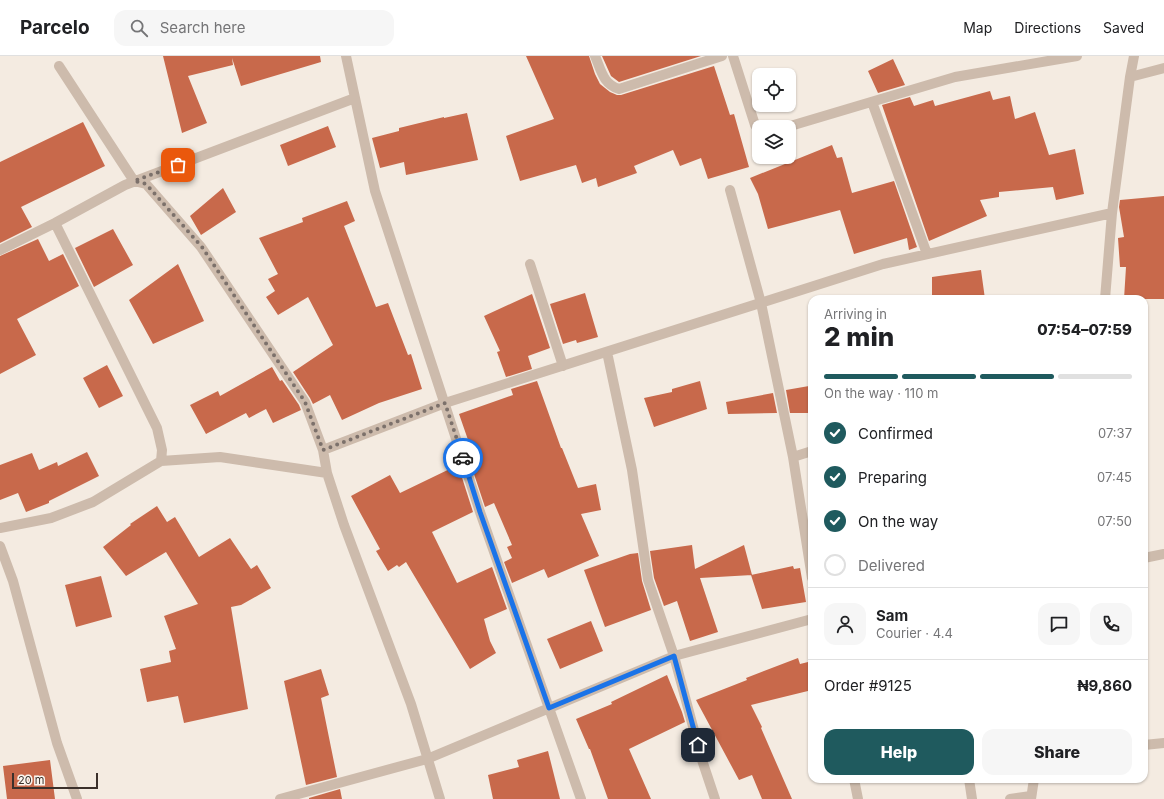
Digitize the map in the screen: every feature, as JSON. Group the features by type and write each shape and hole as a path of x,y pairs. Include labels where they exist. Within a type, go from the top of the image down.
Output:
{"street":[{"path":"346,56 375,191 480,512 581,799"},
{"path":"595,56 606,81 611,86 619,89 722,56"},
{"path":"733,56 753,120"},
{"path":"796,124 955,78 1072,56"},
{"path":"1105,295 1112,213 1134,56"},
{"path":"59,66 134,181 146,184 202,247 305,402 323,450 328,473 344,525 411,704 440,799"},
{"path":"1130,77 1164,68"},
{"path":"0,250 134,181 355,98"},
{"path":"872,102 926,254"},
{"path":"730,190 761,303 793,457 808,553"},
{"path":"323,450 445,403 883,264 1112,213"},
{"path":"55,223 157,428 162,450 161,461"},
{"path":"530,264 563,366"},
{"path":"607,352 632,470 648,580 674,656 702,760 715,799"},
{"path":"793,457 808,452"},
{"path":"0,528 51,518 93,502 161,461 220,457 328,473"},
{"path":"0,546 13,581 57,743 76,799"},
{"path":"1148,557 1164,554"},
{"path":"280,799 427,759 674,656 808,620"},
{"path":"1148,745 1164,743"},
{"path":"855,783 858,799"},
{"path":"970,783 972,799"},
{"path":"1010,799 1031,798 1033,783"}],"building":[{"path":"163,56 320,56 321,62 241,86 232,58 233,65 188,76 207,123 182,133"},
{"path":"526,56 589,56 600,84 610,92 617,95 714,66 730,115 734,114 749,167 708,179 701,158 680,166 673,150 634,166 637,173 598,187 596,178 582,183 576,165 520,181 506,136 554,119"},
{"path":"602,56 701,56 619,82 611,76"},
{"path":"893,59 905,85 878,93 868,71"},
{"path":"990,91 993,100 1010,96 1015,119 1035,112 1049,155 1075,149 1084,194 1056,200 1053,187 999,192 999,197 980,200 987,216 929,241 882,105 910,97 914,106 933,100 935,106"},
{"path":"467,113 478,160 406,175 404,162 380,168 372,138 399,131 399,128"},
{"path":"83,122 105,166 21,207 32,227 0,243 0,162"},
{"path":"328,126 336,147 288,166 280,145"},
{"path":"832,145 837,158 842,157 852,193 894,181 917,247 909,250 907,238 854,254 840,210 768,229 758,194 750,178 785,164 796,164 796,159"},
{"path":"223,188 236,212 201,235 190,216"},
{"path":"1164,196 1164,299 1148,299 1148,295 1124,295 1126,267 1120,267 1118,238 1124,237 1119,207 1120,200"},
{"path":"347,201 355,221 344,226 376,307 388,303 408,355 411,354 422,389 379,403 342,420 330,395 313,404 293,372 333,345 308,297 278,315 266,297 275,291 268,279 278,274 259,238 303,222 302,218"},
{"path":"113,229 133,265 94,287 75,248"},
{"path":"38,239 49,261 63,254 79,286 17,319 36,355 0,374 0,256"},
{"path":"178,264 204,321 153,344 129,300"},
{"path":"981,270 984,295 932,295 932,277"},
{"path":"585,293 598,337 577,343 576,340 563,344 550,304"},
{"path":"532,294 550,348 528,356 532,369 506,377 497,352 500,351 484,316"},
{"path":"107,365 123,396 99,408 83,378"},
{"path":"272,367 301,410 273,423 266,409 249,418 246,413 206,434 190,405 218,391 220,396"},
{"path":"537,381 561,448 578,488 596,484 601,510 581,514 599,556 548,578 544,569 512,583 504,562 512,558 507,547 512,545 494,503 485,507 469,459 474,457 459,414 513,395 511,389"},
{"path":"700,381 707,409 654,427 644,398 672,392 672,389"},
{"path":"808,386 808,413 790,413 786,390"},
{"path":"773,393 777,413 728,414 726,402"},
{"path":"87,452 99,476 49,501 49,503 26,512 18,493 0,500 0,465 32,453 39,470 57,462 58,466"},
{"path":"458,465 473,512 432,532 457,583 492,567 507,609 484,619 490,641 496,653 470,669 406,562 399,567 397,565 388,571 376,551 380,549 351,496 390,475 400,493"},
{"path":"157,506 167,522 175,517 199,557 230,538 251,569 257,565 271,588 241,605 231,607 248,709 184,723 178,696 147,702 140,669 171,662 169,651 176,649 164,616 198,604 166,552 126,576 103,547 131,525 130,524"},
{"path":"692,545 695,569 744,545 752,575 700,578 718,632 690,641 677,601 664,606 654,578 650,551"},
{"path":"638,553 642,581 651,610 605,627 584,570 630,554"},
{"path":"793,566 794,569 800,568 806,602 762,609 751,575"},
{"path":"101,576 112,617 76,627 65,585"},
{"path":"591,621 603,651 560,669 547,639"},
{"path":"798,658 800,664 808,662 808,691 751,705 762,727 761,728 792,799 762,799 752,775 739,780 696,700 747,680 746,678"},
{"path":"321,669 329,695 321,698 337,777 306,785 284,681"},
{"path":"667,675 685,722 629,749 651,799 608,799 590,749 576,719 612,704 611,702"},
{"path":"548,751 560,799 493,799 488,775 519,767 517,760"},
{"path":"50,760 55,799 7,799 3,766"},
{"path":"340,789 342,799 309,799 309,798"}],"way so far":[{"path":"178,165 134,181 146,184 202,247 305,402 323,450 445,403 463,458"}],"route":[{"path":"463,458 480,512 549,708 674,656 698,745"}]}
